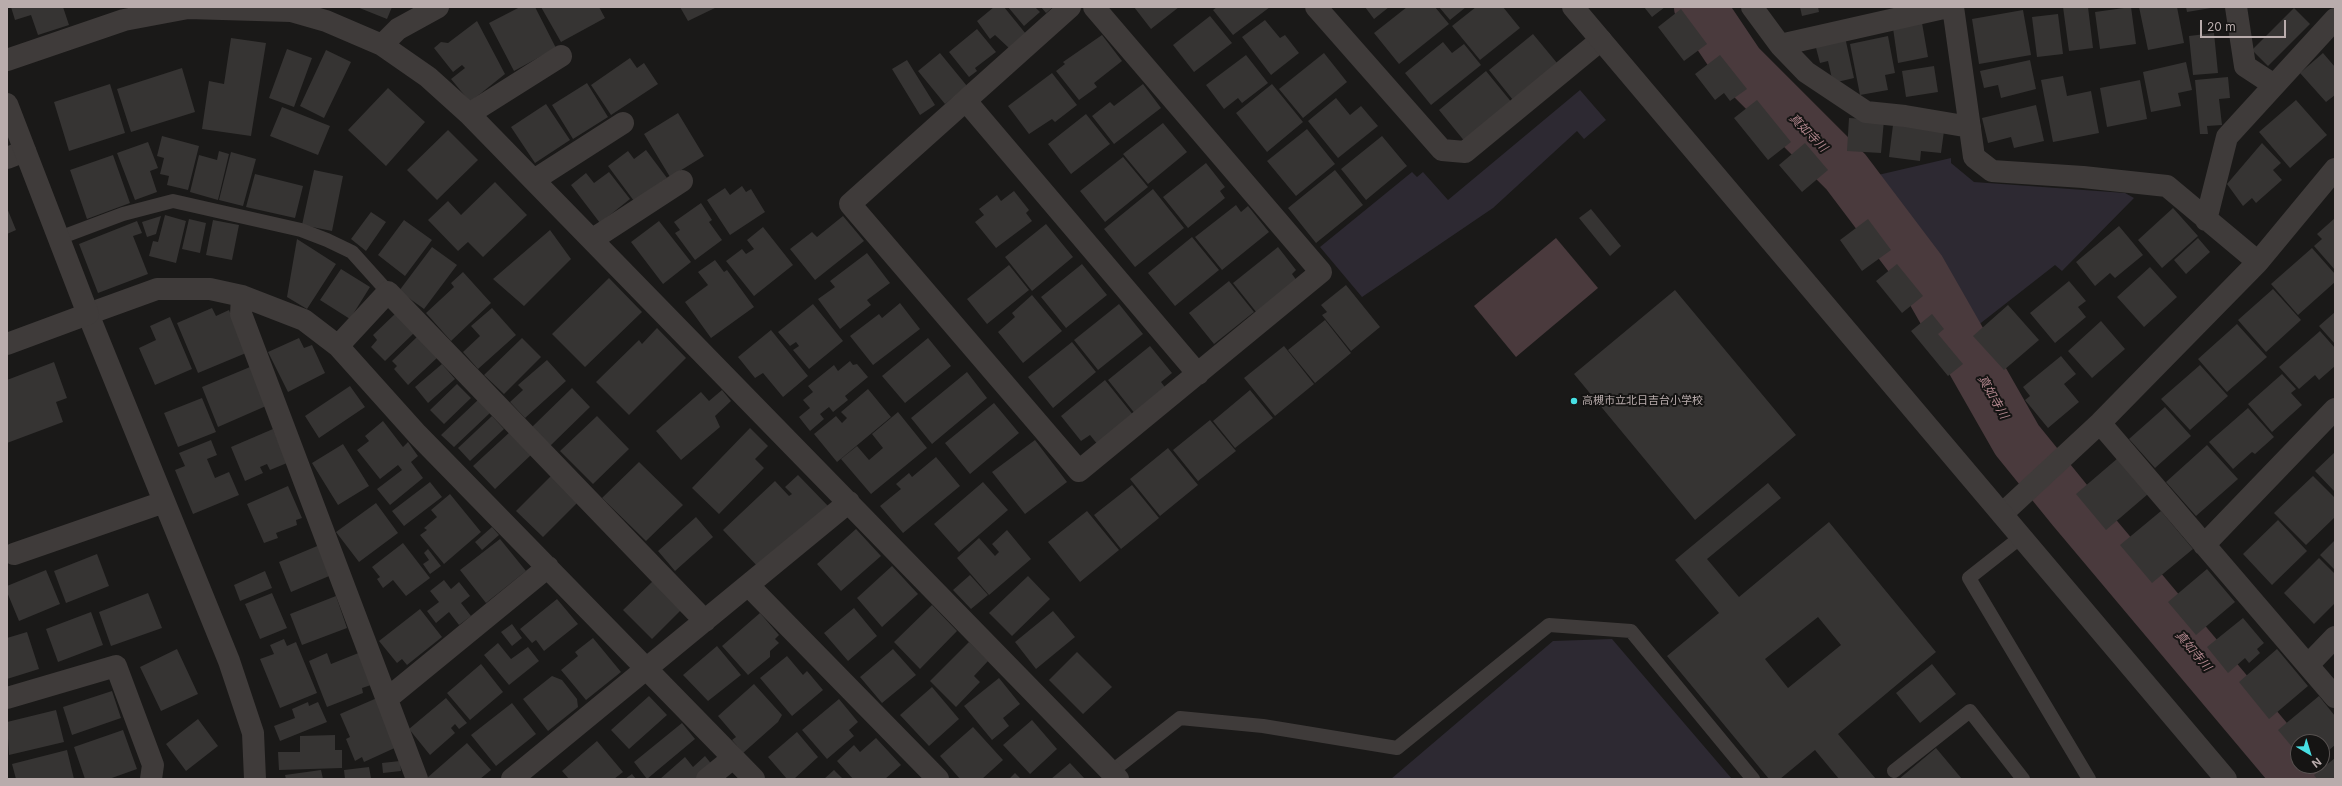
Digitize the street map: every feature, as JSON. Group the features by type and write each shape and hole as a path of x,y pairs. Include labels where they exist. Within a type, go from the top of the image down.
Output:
{"street":[{"path":"382,45 398,29 438,7"},
{"path":"1070,7 850,204 1079,471 1321,272 1094,7"},
{"path":"1316,7 1442,150 1465,152 1601,40"},
{"path":"1573,7 2226,779"},
{"path":"1752,7 1780,45 1806,72 1866,112 1905,116 1970,127"},
{"path":"1780,45 1948,7"},
{"path":"1953,7 1974,157 1992,171 2083,177 2167,186 2258,262"},
{"path":"2236,7 2245,66 2274,85"},
{"path":"7,60 124,20 188,8 291,11 326,21 382,45 428,77 469,114 593,239 1115,775"},
{"path":"2206,220 2227,137 2335,19"},
{"path":"469,114 561,56"},
{"path":"966,101 1198,374"},
{"path":"7,104 16,155 58,238 229,661 253,733 255,779"},
{"path":"534,180 623,123"},
{"path":"2002,514 2100,422 2258,262 2334,173"},
{"path":"593,239 682,181"},
{"path":"7,344 157,289 210,289 242,296 304,320 338,346 417,434 754,779"},
{"path":"338,346 388,292 705,621"},
{"path":"242,296 241,314 418,779"},
{"path":"2204,545 2335,409"},
{"path":"2100,422 2335,697"},
{"path":"14,554 164,502"},
{"path":"512,779 749,586 849,502"},
{"path":"388,698 548,567"},
{"path":"749,586 938,779"},
{"path":"2308,665 2335,637"},
{"path":"7,698 116,666 153,766 151,779"},
{"path":"707,779 733,758"}],"lane":[{"path":"58,238 123,214 173,201 301,230 327,240 352,252 388,292"},
{"path":"2021,537 1969,578 2089,779"},
{"path":"1115,775 1180,718 1263,726 1397,748 1549,625 1631,630 1753,779"},
{"path":"1894,771 1970,711 2023,779"}],"shaded area":[{"path":"1580,90 1606,120 1584,139 1577,131 1493,208 1362,297 1320,247 1412,172 1417,177 1423,172 1448,200"},
{"path":"1951,158 1951,163 1974,182 2125,193 2134,198 2062,271 2055,265 1977,326 1939,267 1865,178"},
{"path":"1556,238 1598,288 1516,357 1474,306"},
{"path":"1612,639 1732,779 1391,779 1553,641"}],"building":[{"path":"11,7 63,7 69,25 38,35 31,15 15,20"},
{"path":"357,7 392,7 387,19"},
{"path":"520,7 535,7 556,48 514,71 489,23"},
{"path":"541,7 599,7 605,18 561,42"},
{"path":"680,7 717,7 688,21"},
{"path":"994,7 1004,7 1026,34 1009,48 995,35 990,39 977,21"},
{"path":"1008,7 1035,7 1040,12 1024,26"},
{"path":"1041,7 1053,7 1046,13"},
{"path":"1134,7 1179,7 1151,29"},
{"path":"1217,7 1270,7 1233,35 1213,10"},
{"path":"1365,7 1389,7 1374,19"},
{"path":"1407,7 1435,7 1449,24 1399,64 1374,33"},
{"path":"1439,7 1466,7 1450,20"},
{"path":"1476,7 1503,7 1520,28 1480,60 1452,26"},
{"path":"1644,7 1665,7 1652,17"},
{"path":"1800,7 1818,7 1819,12 1802,16"},
{"path":"2063,7 2088,7 2093,48 2069,51"},
{"path":"2131,7 2136,44 2100,49 2095,12"},
{"path":"2139,7 2177,7 2184,43 2148,50"},
{"path":"2186,7 2211,7 2211,8 2187,12"},
{"path":"2294,8 2310,24 2268,66 2252,50"},
{"path":"1681,9 1707,44 1684,61 1658,27"},
{"path":"2023,10 2031,55 1979,64 1972,19"},
{"path":"2058,14 2063,54 2037,57 2032,17"},
{"path":"1210,16 1232,43 1194,72 1173,45"},
{"path":"1265,20 1280,38 1285,35 1299,53 1271,75 1242,37"},
{"path":"477,21 505,74 470,102 451,79 465,68 462,65 453,72 434,48 441,42 448,43"},
{"path":"1922,23 1928,57 1898,63 1893,28"},
{"path":"977,29 996,52 975,68 977,71 969,77 949,52"},
{"path":"2214,33 2218,73 2193,75 2189,36"},
{"path":"1533,34 1557,63 1513,100 1489,70"},
{"path":"1102,35 1122,61 1094,83 1097,87 1079,100 1056,71 1065,64 1063,62"},
{"path":"1888,36 1895,73 1885,75 1888,90 1860,95 1850,44"},
{"path":"1845,37 1854,78 1833,83 1828,61 1820,63 1815,44"},
{"path":"231,38 266,43 251,136 202,129 209,81 224,84"},
{"path":"1443,42 1452,53 1464,44 1481,65 1431,105 1405,73"},
{"path":"287,49 312,58 294,107 269,98"},
{"path":"326,50 351,62 324,118 300,106"},
{"path":"940,53 967,86 945,104 918,71"},
{"path":"1324,53 1347,82 1303,118 1279,89"},
{"path":"2323,53 2335,67 2335,95 2326,102 2300,73"},
{"path":"1246,55 1268,83 1242,103 1238,98 1224,109 1206,85"},
{"path":"1720,55 1747,89 1730,101 1724,93 1715,100 1695,74"},
{"path":"630,58 637,68 644,63 658,84 611,115 591,85"},
{"path":"907,60 935,105 920,115 892,69"},
{"path":"2030,60 2036,89 2001,98 1998,85 1984,88 1980,71"},
{"path":"2186,62 2192,90 2178,93 2181,106 2151,112 2143,72"},
{"path":"1934,66 1938,92 1906,97 1902,71"},
{"path":"182,68 195,112 131,132 117,89"},
{"path":"1486,71 1513,104 1466,143 1439,110"},
{"path":"1052,73 1077,105 1055,122 1052,119 1029,134 1008,106"},
{"path":"2063,76 2067,96 2091,91 2099,133 2053,142 2041,80"},
{"path":"2228,77 2230,98 2219,99 2222,125 2207,126 2208,134 2200,134 2195,80"},
{"path":"2140,80 2147,119 2107,127 2100,88"},
{"path":"587,83 608,117 573,139 552,105"},
{"path":"110,84 125,133 69,151 54,102"},
{"path":"1143,84 1161,108 1114,144 1092,116 1110,102 1114,106"},
{"path":"1272,84 1303,122 1267,152 1236,113"},
{"path":"388,88 425,122 386,166 348,130"},
{"path":"1336,98 1350,115 1361,106 1378,126 1338,158 1308,121"},
{"path":"1757,100 1791,142 1768,160 1734,118"},
{"path":"2296,100 2327,135 2290,168 2259,132"},
{"path":"546,104 570,140 535,163 511,127"},
{"path":"2036,105 2044,141 2014,148 2011,137 1988,143 1982,118"},
{"path":"282,107 330,126 318,155 270,136"},
{"path":"678,113 704,156 670,177 644,134"},
{"path":"1086,114 1110,144 1071,174 1048,144"},
{"path":"1849,118 1884,120 1881,153 1847,151"},
{"path":"1163,123 1187,152 1148,184 1123,154"},
{"path":"1893,125 1944,131 1941,153 1921,151 1920,161 1889,157"},
{"path":"1307,129 1335,164 1296,196 1267,161"},
{"path":"448,130 478,160 437,200 407,170"},
{"path":"162,136 199,146 188,190 167,185 169,176 160,174 164,158 157,156"},
{"path":"1382,136 1407,166 1366,200 1341,169"},
{"path":"148,142 158,168 150,171 157,192 135,200 117,153"},
{"path":"1805,143 1828,170 1802,192 1779,165"},
{"path":"2262,143 2281,163 2273,170 2282,180 2256,203 2252,198 2243,206 2227,184"},
{"path":"646,150 667,178 634,201 608,166 628,151 634,159"},
{"path":"219,151 229,154 218,200 190,192 199,155 217,160"},
{"path":"231,152 256,159 243,206 219,200"},
{"path":"113,155 130,203 87,219 70,170"},
{"path":"1123,157 1148,187 1105,222 1080,191"},
{"path":"1206,163 1225,187 1220,191 1225,198 1188,228 1163,197"},
{"path":"314,170 343,176 332,231 302,225"},
{"path":"1335,170 1363,205 1316,243 1288,208"},
{"path":"609,172 630,199 600,223 571,185 586,173 594,183"},
{"path":"255,174 303,186 295,218 246,207"},
{"path":"495,182 527,215 483,257 468,242 458,251 428,220 448,201 461,215"},
{"path":"742,186 746,192 751,189 765,212 730,235 707,200 725,188 730,195"},
{"path":"1153,189 1184,228 1135,267 1104,229"},
{"path":"1014,191 1029,210 1026,213 1032,221 996,248 975,222 984,215 979,209 997,195 1001,201"},
{"path":"701,203 712,220 709,222 722,240 695,260 675,233 680,230 674,222"},
{"path":"1236,205 1241,212 1248,206 1269,232 1222,270 1195,237"},
{"path":"7,208 16,230 7,234"},
{"path":"2173,208 2198,236 2162,268 2138,240"},
{"path":"1591,209 1621,246 1610,256 1579,218"},
{"path":"371,212 386,222 366,251 351,239"},
{"path":"165,215 186,221 176,263 149,256 153,241 158,242"},
{"path":"161,216 156,234 147,237 142,222"},
{"path":"843,216 864,241 815,280 790,249 812,232 817,237"},
{"path":"2335,218 2335,270 2314,246 2322,239 2317,234"},
{"path":"189,219 206,223 200,253 182,249"},
{"path":"1868,219 1891,250 1862,271 1840,240"},
{"path":"213,220 239,225 232,260 206,255"},
{"path":"404,220 432,240 405,276 378,255"},
{"path":"137,221 142,233 133,236 148,274 98,293 79,244"},
{"path":"659,221 691,262 663,284 631,242"},
{"path":"1046,224 1073,257 1032,291 1005,257"},
{"path":"2119,226 2143,255 2115,278 2110,273 2095,286 2076,262"},
{"path":"763,227 793,265 754,296 726,261 742,249 746,254 754,249 747,240"},
{"path":"550,230 571,259 524,306 493,279"},
{"path":"1192,237 1219,270 1175,306 1148,273"},
{"path":"2198,238 2210,252 2186,274 2174,260"},
{"path":"297,239 336,264 307,309 287,297"},
{"path":"432,247 457,265 424,309 399,291"},
{"path":"1278,247 1296,270 1292,274 1297,281 1257,313 1233,283"},
{"path":"2312,248 2335,274 2335,282 2298,315 2271,284"},
{"path":"867,253 890,283 867,300 871,305 840,329 818,299 835,287 830,281"},
{"path":"715,260 724,272 727,270 754,307 711,338 685,302 708,285 698,272"},
{"path":"1082,264 1107,295 1066,328 1041,297"},
{"path":"1897,264 1923,296 1902,313 1876,281"},
{"path":"1009,265 1029,290 987,324 967,299"},
{"path":"2150,267 2177,297 2144,327 2117,297"},
{"path":"341,269 370,287 350,319 320,300"},
{"path":"463,272 491,303 451,341 426,313 454,287 451,283"},
{"path":"609,278 642,312 585,367 552,334"},
{"path":"1229,281 1254,312 1214,344 1189,313"},
{"path":"2069,281 2086,301 2078,307 2086,317 2055,343 2030,313"},
{"path":"1346,285 1380,327 1351,351 1322,315 1327,312 1321,305"},
{"path":"2273,289 2301,320 2266,352 2238,320"},
{"path":"1675,290 1796,435 1695,520 1574,374"},
{"path":"1032,295 1062,331 1023,363 998,332 1015,317 1012,313"},
{"path":"900,303 920,329 873,365 850,336 879,314 882,318"},
{"path":"813,304 843,341 809,369 793,350 799,346 796,342 790,346 778,332"},
{"path":"1119,304 1143,334 1098,370 1074,340"},
{"path":"2008,305 2039,340 2004,370 1973,336"},
{"path":"212,308 216,316 229,310 246,353 198,373 177,323"},
{"path":"492,308 516,335 478,369 463,352 480,336 471,326"},
{"path":"2335,312 2335,344 2319,326"},
{"path":"395,314 414,333 385,361 371,347 377,340 373,335"},
{"path":"1932,314 1944,329 1938,334 1963,364 1948,376 1911,331"},
{"path":"170,317 192,369 155,385 139,348 156,340 150,326"},
{"path":"1325,320 1351,353 1315,383 1288,350"},
{"path":"2101,321 2125,349 2092,378 2068,351"},
{"path":"2237,324 2267,357 2227,392 2198,359"},
{"path":"657,328 686,358 629,415 596,382 639,340 642,344"},
{"path":"771,330 808,376 783,397 763,373 755,378 738,357"},
{"path":"2320,331 2335,348 2335,366 2319,380 2315,375 2299,389 2279,367"},
{"path":"418,336 438,357 408,385 394,369 397,366 392,361"},
{"path":"299,338 304,348 312,345 325,373 288,392 268,352"},
{"path":"522,338 541,357 504,394 484,375"},
{"path":"928,338 951,366 905,403 882,376"},
{"path":"1072,342 1096,372 1053,408 1028,377"},
{"path":"1150,346 1172,373 1161,382 1167,390 1136,415 1108,380"},
{"path":"1284,346 1314,384 1275,416 1244,378"},
{"path":"2061,356 2076,374 2064,384 2079,402 2048,428 2025,400 2030,396 2023,387"},
{"path":"547,360 566,381 525,418 510,402 523,390 518,385"},
{"path":"850,361 853,365 857,364 868,377 845,396 848,400 833,412 829,407 820,414 824,419 810,431 799,417 810,408 803,400 813,392 808,386 834,365 838,371"},
{"path":"54,362 67,398 56,402 63,422 7,443 7,380"},
{"path":"442,364 455,379 428,403 415,387"},
{"path":"2200,365 2228,396 2190,430 2161,399"},
{"path":"250,367 266,406 218,427 202,387"},
{"path":"967,372 987,398 932,444 911,418"},
{"path":"2282,374 2296,389 2291,393 2302,405 2272,432 2248,404"},
{"path":"1105,380 1134,416 1098,445 1090,435 1081,441 1061,416"},
{"path":"457,384 471,398 444,424 430,410"},
{"path":"350,386 365,407 319,438 305,416"},
{"path":"572,388 590,407 550,446 532,427"},
{"path":"868,389 891,417 837,462 814,434 836,416 842,423 847,418 841,412"},
{"path":"722,390 731,401 715,416 720,427 681,460 656,431 701,392 709,401"},
{"path":"1250,390 1273,418 1235,448 1213,421"},
{"path":"202,398 216,432 178,447 164,413"},
{"path":"479,399 491,412 454,447 441,435"},
{"path":"994,403 1019,433 970,474 945,443"},
{"path":"2165,407 2191,436 2155,468 2129,439"},
{"path":"2248,408 2274,437 2255,454 2252,452 2233,469 2209,442"},
{"path":"898,412 927,448 871,494 841,459 857,446 869,460 883,448 872,434"},
{"path":"492,416 504,429 470,461 458,448"},
{"path":"597,416 629,449 593,484 560,451"},
{"path":"1210,420 1236,451 1198,481 1173,450"},
{"path":"383,421 403,447 408,442 418,456 411,462 423,478 390,505 377,489 402,470 398,465 380,479 357,450 369,441 365,436"},
{"path":"750,428 768,446 755,459 764,468 719,514 692,488"},
{"path":"273,429 287,463 270,470 267,464 260,467 263,473 245,481 231,447"},
{"path":"511,431 532,454 495,489 473,466"},
{"path":"211,440 217,455 207,459 215,478 229,472 239,495 193,514 175,470 185,466 179,453"},
{"path":"1035,440 1067,482 1025,514 992,472"},
{"path":"343,444 369,486 338,505 312,463"},
{"path":"2207,445 2238,479 2196,516 2166,482"},
{"path":"1168,448 1198,485 1160,516 1130,479"},
{"path":"2335,452 2335,492 2315,471"},
{"path":"936,457 960,486 903,533 880,506 901,489 896,484 909,473 912,477"},
{"path":"2118,458 2148,494 2106,530 2076,494"},
{"path":"639,462 683,505 646,541 602,498"},
{"path":"553,474 580,500 543,537 516,511"},
{"path":"798,475 829,507 761,570 723,530 775,481 789,496 792,494 785,487"},
{"path":"2313,476 2335,498 2335,517 2306,545 2274,513"},
{"path":"430,482 442,497 404,526 392,511"},
{"path":"983,482 1008,510 959,552 934,524"},
{"path":"1768,483 1781,498 1707,559 1739,597 1829,522 1936,652 1838,734 1876,779 1839,779 1815,750 1780,779 1769,779 1667,656 1719,613 1675,560","holes":["1818,617 1841,645 1788,688 1765,659"]},
{"path":"1132,485 1159,518 1121,549 1094,515"},
{"path":"288,486 302,518 296,520 297,525 276,533 278,538 264,543 247,504"},
{"path":"450,494 481,532 444,564 420,535 427,530 424,528 437,517 431,510"},
{"path":"376,503 398,533 359,562 336,532"},
{"path":"1087,511 1119,550 1080,582 1048,542"},
{"path":"2161,511 2193,549 2152,583 2120,545"},
{"path":"696,517 713,537 675,571 658,551"},
{"path":"2278,520 2307,551 2272,585 2243,554"},
{"path":"492,527 499,535 482,550 475,542"},
{"path":"856,529 881,556 841,591 817,564"},
{"path":"1007,530 1031,559 989,595 957,558 979,538 995,556 999,552 992,544"},
{"path":"500,539 526,571 486,603 460,570"},
{"path":"2335,540 2335,570 2320,555"},
{"path":"403,543 430,578 406,596 393,580 383,588 377,579 380,577 372,567"},
{"path":"322,544 334,574 291,592 279,562"},
{"path":"428,549 441,566 430,574 423,564 429,560 424,553"},
{"path":"97,554 109,586 66,603 54,571"},
{"path":"2319,558 2335,574 2335,603 2314,624 2284,593"},
{"path":"892,566 918,594 882,627 857,598"},
{"path":"2207,569 2235,602 2196,635 2168,602"},
{"path":"46,570 60,604 19,621 7,592 7,586"},
{"path":"265,571 272,588 240,601 234,585"},
{"path":"970,575 988,595 971,609 953,590"},
{"path":"1028,576 1050,599 1012,636 989,613"},
{"path":"444,580 451,589 459,582 470,596 461,603 471,616 459,625 449,612 436,623 427,611 439,602 430,591"},
{"path":"653,581 682,609 652,639 623,610"},
{"path":"148,593 162,628 111,646 99,612"},
{"path":"272,593 287,628 260,639 245,604"},
{"path":"336,596 347,628 302,645 290,614"},
{"path":"557,599 578,624 544,651 536,640 532,643 520,629"},
{"path":"932,605 957,631 920,669 894,642"},
{"path":"854,608 877,636 848,661 824,633"},
{"path":"420,609 442,637 407,665 402,659 397,663 379,641"},
{"path":"1053,611 1075,637 1036,669 1015,642"},
{"path":"91,612 103,645 58,662 46,629"},
{"path":"760,613 779,635 775,639 779,643 770,651 770,657 748,675 722,646"},
{"path":"2243,618 2264,643 2257,649 2260,653 2249,663 2245,658 2228,673 2207,647"},
{"path":"512,624 522,638 512,646 501,632"},
{"path":"27,632 39,669 7,679 7,638"},
{"path":"593,638 621,672 586,700 561,670 578,656 575,652"},
{"path":"284,639 287,646 296,642 317,693 280,708 260,659 274,654 270,645"},
{"path":"969,642 988,661 974,676 980,682 956,707 930,681"},
{"path":"498,643 511,659 528,647 539,661 509,685 484,655"},
{"path":"717,646 741,675 708,701 683,675"},
{"path":"177,649 198,694 161,711 140,667"},
{"path":"893,649 916,675 882,703 860,677"},
{"path":"2277,649 2308,686 2269,719 2239,682"},
{"path":"361,652 374,684 362,688 363,693 327,707 309,661 327,653 331,664"},
{"path":"1077,652 1112,687 1083,714 1049,680"},
{"path":"787,656 803,675 807,671 823,690 792,716 760,678"},
{"path":"481,664 503,692 470,720 447,693"},
{"path":"1932,664 1956,694 1920,723 1896,693"},
{"path":"552,676 562,680 577,699 578,707 548,731 523,699"},
{"path":"999,678 1020,704 1003,718 1009,726 992,740 964,706"},
{"path":"754,684 782,715 778,722 743,753 732,740 736,737 718,716"},
{"path":"932,687 959,719 929,746 900,715"},
{"path":"112,691 121,718 72,735 63,707"},
{"path":"649,696 667,715 629,749 611,730"},
{"path":"2319,696 2335,716 2335,745 2330,749 2330,734 2290,734 2290,744 2278,730"},
{"path":"377,698 399,746 364,762 362,757 355,761 346,739 350,737 340,714"},
{"path":"446,698 467,723 459,729 455,724 451,728 455,733 430,755 409,729"},
{"path":"839,699 858,722 849,730 854,736 827,759 802,730"},
{"path":"308,702 309,706 318,702 327,722 280,741 274,726 295,718 292,709"},
{"path":"512,703 536,734 496,766 471,735"},
{"path":"56,710 64,742 9,755 7,722"},
{"path":"198,719 218,746 186,771 166,744"},
{"path":"1032,720 1057,749 1030,774 1003,745"},
{"path":"682,723 695,739 647,779 634,762"},
{"path":"973,727 1003,760 982,779 960,779 940,756"},
{"path":"123,730 137,769 109,779 85,779 74,747"},
{"path":"797,732 818,757 794,779 787,779 768,757"},
{"path":"335,735 335,750 342,750 342,768 279,770 278,752 300,752 300,736"},
{"path":"876,738 901,765 885,779 853,779 837,761 854,745 860,752"},
{"path":"597,741 623,772 614,779 569,779 562,771"},
{"path":"467,743 491,770 480,779 427,778"},
{"path":"1936,748 1962,779 1899,779"},
{"path":"67,750 74,779 16,779 12,764"},
{"path":"705,756 713,766 697,779 660,779 685,757 693,767"},
{"path":"2335,758 2335,779 2317,779 2314,775 2315,774 2330,774 2330,762"},
{"path":"400,761 401,771 383,773 382,763"},
{"path":"1070,763 1085,779 1051,779"},
{"path":"369,767 371,778 345,779 344,770"},
{"path":"321,770 323,779 286,779 285,775"},
{"path":"834,770 843,779 824,779"},
{"path":"1015,773 1021,779 1009,779"},
{"path":"632,774 636,779 625,779"}],"waterway":[{"name":"真如寺川","path":"1700,7 1739,65 1846,172 1920,270 2017,440 2073,509 2300,779"}],"place":[{"name":"高槻市立北日吉台小学校","path":"1574,401"}]}
